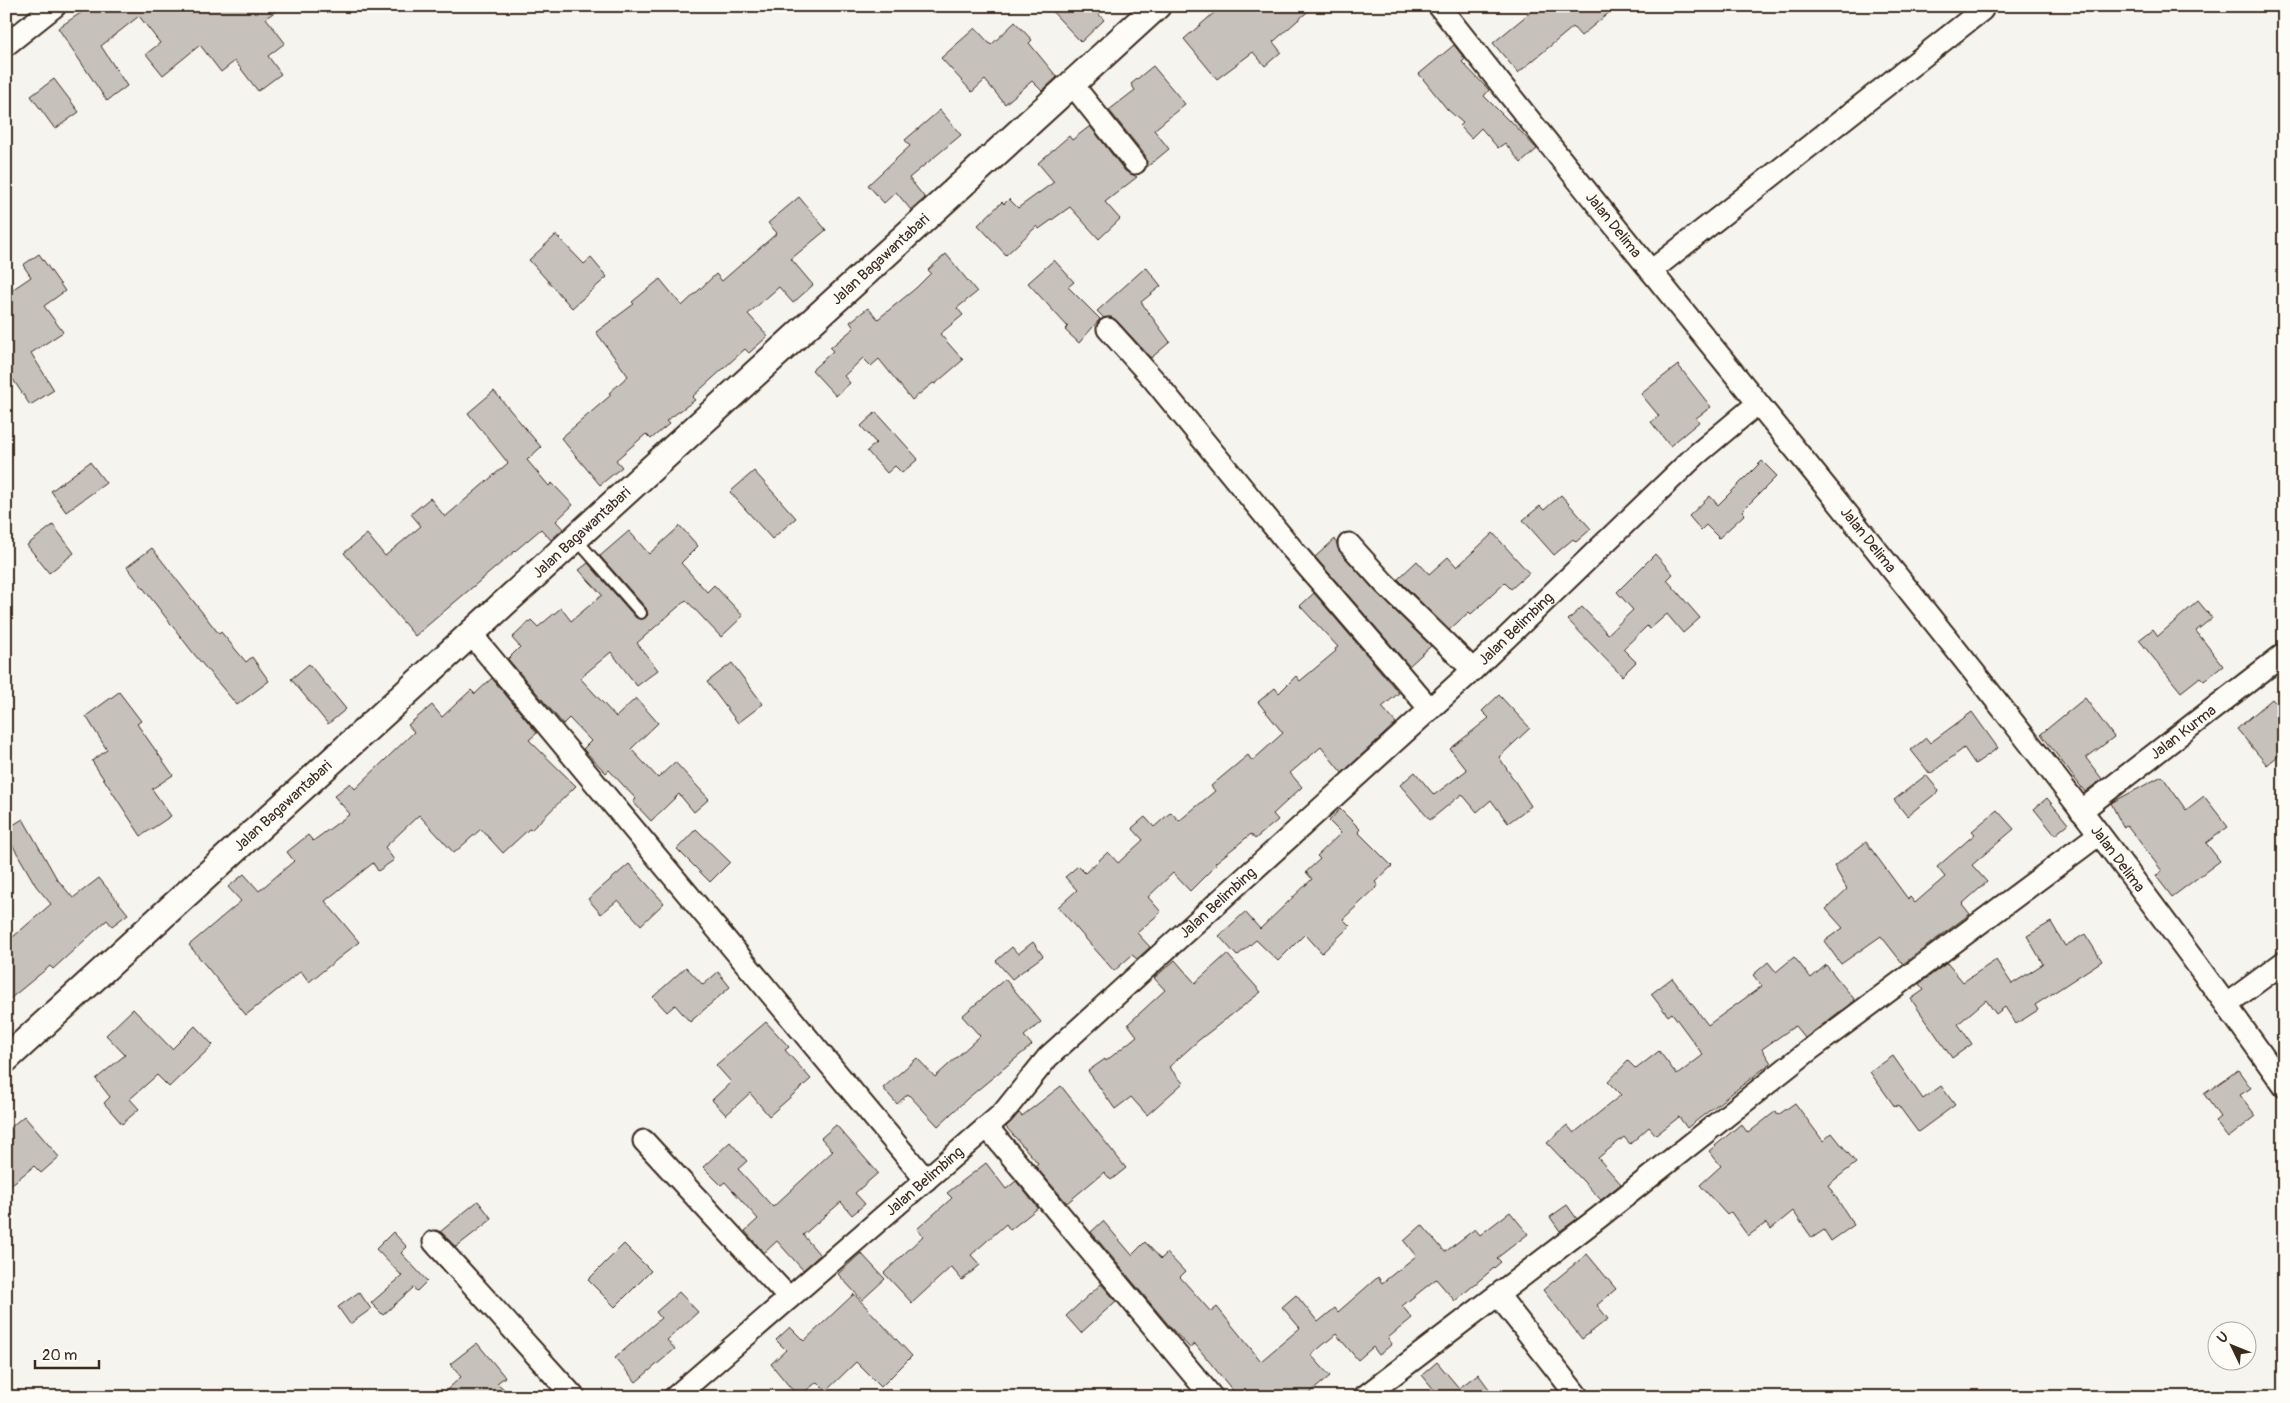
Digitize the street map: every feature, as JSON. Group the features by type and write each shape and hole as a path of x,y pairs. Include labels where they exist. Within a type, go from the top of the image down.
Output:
{"street":[{"path":"6,45 55,6"},
{"name":"Jalan Bagawantabari","path":"6,1058 1157,6"},
{"name":"Jalan Delima","path":"1439,6 1582,188 1651,271 1990,694 2081,811 2226,1004 2284,1086"},
{"path":"1651,271 1982,10"},
{"path":"1072,84 1135,163"},
{"path":"1108,330 1154,380 1293,550 1430,710"},
{"name":"Jalan Belimbing","path":"675,1397 1003,1113 1048,1057 1430,710 1696,455 1757,404"},
{"path":"1349,544 1384,583 1473,670"},
{"path":"471,634 926,1180"},
{"name":"Jalan Kurma","path":"2081,811 2284,654"},
{"path":"1364,1397 1598,1218 1808,1051 2098,835"},
{"path":"2226,1004 2284,962"},
{"path":"987,1127 1212,1397"},
{"path":"644,1141 789,1298"},
{"path":"434,1242 574,1397"},
{"path":"1498,1295 1578,1397"}],"lane":[{"path":"575,538 641,613"}],"building":[{"path":"91,6 283,6 266,18 285,43 268,56 281,74 258,91 235,61 221,72 200,45 163,75 146,54 160,43 139,16 101,46 127,86 107,101 58,28"},
{"path":"1047,6 1091,6 1104,20 1081,42"},
{"path":"1222,6 1314,6 1273,42 1281,52 1265,66 1253,52 1217,79 1184,39"},
{"path":"1538,6 1617,6 1581,36 1573,27 1518,73 1493,43"},
{"path":"1015,22 1032,40 1029,43 1057,77 1042,91 1032,81 1005,104 985,80 972,92 941,58 975,28 991,45"},
{"path":"1454,45 1465,59 1462,62 1489,90 1484,96 1537,149 1521,163 1505,143 1498,148 1481,128 1471,138 1460,126 1463,123 1447,109 1419,74"},
{"path":"1153,66 1185,104 1154,130 1169,149 1147,167 1145,155 1109,110 1135,90 1131,84"},
{"path":"54,79 79,112 55,129 31,96"},
{"path":"940,110 961,135 909,178 925,198 911,210 896,192 884,203 868,185 910,146 905,140"},
{"path":"1090,126 1125,171 1137,177 1105,202 1120,219 1099,239 1070,207 1039,229 1037,226 1006,255 978,225 1002,202 1004,204 1009,199 1018,208 1054,182 1038,163 1069,136 1072,140"},
{"path":"799,197 826,230 791,259 813,285 793,303 779,287 748,314 768,336 749,353 745,349 692,397 695,400 666,421 669,424 651,439 646,434 616,460 622,467 600,485 561,438 611,395 609,393 628,376 596,332 634,304 632,302 660,279 682,306 716,274 722,281 777,233 768,223"},
{"path":"556,235 584,264 591,258 607,277 572,308 529,260"},
{"path":"39,254 65,291 44,306 63,332 31,353 54,390 30,405 6,369 6,294 31,277 23,265"},
{"path":"946,254 977,292 957,308 963,315 940,334 963,360 935,384 933,383 912,400 879,359 871,366 863,358 844,376 850,383 836,396 812,370 833,351 830,348 854,328 850,322 868,308 878,319 916,288 931,273 928,270"},
{"path":"1054,260 1074,282 1068,287 1100,319 1079,343 1065,330 1068,327 1028,283"},
{"path":"1146,267 1161,286 1141,302 1170,342 1151,358 1117,321 1111,317 1104,318 1097,311"},
{"path":"1678,365 1711,407 1696,418 1699,422 1670,446 1651,422 1659,416 1641,394"},
{"path":"494,391 541,447 527,460 549,486 552,483 573,505 556,521 563,529 551,540 541,529 415,636 344,553 367,534 385,556 421,526 411,514 430,498 445,517 508,463 468,413"},
{"path":"876,412 918,459 902,473 895,466 887,473 867,451 876,443 861,426"},
{"path":"1762,461 1777,476 1742,511 1745,514 1719,538 1706,525 1701,530 1689,516 1710,496 1718,505"},
{"path":"90,462 106,483 66,512 51,491"},
{"path":"754,471 796,518 772,539 730,492"},
{"path":"1561,495 1591,529 1576,542 1573,539 1554,555 1523,520 1540,506 1544,510"},
{"path":"53,525 74,553 49,573 27,545"},
{"path":"680,526 698,546 681,563 707,592 714,585 743,616 721,637 686,600 637,643 658,670 637,686 611,652 580,678 616,717 636,698 658,723 631,749 658,778 675,762 709,799 694,812 679,794 651,821 633,802 636,799 609,770 606,773 583,749 591,741 569,718 563,724 508,659 520,647 512,638 531,620 538,627 561,608 571,621 602,595 579,570 588,563 636,618 645,618 648,615 646,608 600,556 629,531 649,554"},
{"path":"1493,533 1529,573 1511,589 1505,583 1471,614 1469,612 1449,630 1398,579 1417,561 1429,574 1448,557 1457,567"},
{"path":"1335,539 1340,552 1375,591 1431,646 1409,666 1315,557"},
{"path":"152,548 219,634 221,632 246,662 252,657 269,681 237,705 194,654 127,567"},
{"path":"1655,554 1673,574 1667,580 1700,618 1683,633 1667,614 1650,629 1647,626 1623,649 1636,662 1622,676 1568,620 1582,607 1608,634 1633,610 1617,592"},
{"path":"1314,593 1399,693 1382,707 1396,723 1342,773 1321,747 1290,773 1302,787 1273,814 1278,820 1255,839 1251,834 1215,863 1217,864 1190,891 1173,873 1148,897 1161,912 1137,933 1150,947 1137,959 1132,955 1114,971 1058,907 1077,890 1065,877 1078,866 1085,873 1108,852 1118,863 1143,840 1132,828 1145,817 1154,827 1171,812 1179,821 1215,791 1211,786 1248,755 1252,761 1283,733 1258,702 1275,688 1279,693 1296,676 1300,681 1336,651 1335,649 1338,647 1300,606"},
{"path":"2198,601 2212,618 2196,631 2223,666 2204,681 2200,677 2181,692 2139,640 2153,629 2158,636"},
{"path":"732,663 763,704 738,723 707,682"},
{"path":"309,664 346,709 328,724 291,679"},
{"path":"492,678 537,733 529,740 576,786 531,830 529,829 503,853 481,829 454,853 419,815 385,847 394,860 378,871 373,863 325,901 359,942 309,982 301,971 246,1015 189,945 241,901 228,887 244,874 259,891 294,861 287,852 308,835 313,841 350,814 334,796 350,783 355,789 414,732 408,725 432,705 442,717 471,690 475,694"},
{"path":"119,692 141,721 137,724 173,775 152,789 171,816 141,836 92,761 107,750 86,716"},
{"path":"1499,695 1530,728 1499,757 1531,806 1508,823 1491,800 1477,812 1462,794 1430,820 1400,785 1415,772 1434,795 1467,770 1450,749 1489,718 1482,711"},
{"path":"2085,698 2114,737 2086,758 2102,779 2085,792 2041,734"},
{"path":"2272,699 2284,712 2284,751 2267,765 2237,729"},
{"path":"1972,712 1998,748 1975,764 1964,748 1930,774 1911,750 1926,738 1930,743"},
{"path":"1926,775 1939,791 1907,816 1894,800"},
{"path":"2162,776 2186,810 2204,796 2228,827 2206,843 2220,861 2172,897 2156,876 2162,871 2127,825 2123,827 2111,803"},
{"path":"2047,798 2068,824 2055,835 2034,809"},
{"path":"1340,809 1360,829 1358,832 1392,866 1375,882 1378,886 1343,919 1350,926 1322,953 1305,934 1278,961 1256,940 1237,956 1219,936 1245,912 1260,929 1312,879 1306,872 1320,859 1317,856 1341,833 1329,821"},
{"path":"1997,810 2014,829 1972,865 1987,882 1962,904 1970,914 1903,964 1881,936 1841,964 1824,941 1843,928 1826,909 1847,889 1834,866 1866,842 1908,899 1910,897 1915,903 1945,877 1937,867 1975,834 1972,831"},
{"path":"23,819 57,879 73,898 99,878 128,914 112,926 107,920 53,969 50,966 6,1002 6,943 51,904 36,886 6,834 6,829"},
{"path":"696,829 730,862 710,882 677,849"},
{"path":"629,864 664,903 641,925 618,900 601,914 588,899"},
{"path":"2051,922 2065,946 2085,934 2102,961 2035,1005 2038,1010 2016,1024 2005,1007 1996,1014 1986,1000 1958,1024 1972,1044 1952,1058 1911,999 1924,990 1919,984 1947,963 1963,982 1996,960 2012,984 2043,964 2027,936"},
{"path":"1033,942 1043,956 1012,979 996,961 1012,947 1018,954"},
{"path":"1227,954 1261,992 1199,1040 1169,1067 1183,1083 1147,1115 1131,1097 1115,1109 1088,1071 1105,1059 1106,1061 1137,1036 1128,1024 1165,990 1154,978 1175,960 1195,983"},
{"path":"1794,957 1811,978 1826,965 1855,1000 1805,1038 1795,1026 1762,1049 1771,1063 1687,1128 1679,1117 1656,1135 1649,1127 1630,1144 1624,1137 1598,1158 1621,1184 1601,1200 1547,1143 1567,1125 1574,1133 1621,1095 1608,1082 1628,1061 1636,1069 1659,1051 1677,1075 1703,1055 1672,1013 1668,1016 1651,994 1672,978 1708,1025 1762,986 1753,975 1768,962 1776,972"},
{"path":"686,967 703,985 718,972 730,987 690,1022 675,1005 667,1012 653,997"},
{"path":"1005,979 1041,1022 1024,1036 1032,1045 968,1098 938,1126 908,1094 897,1104 883,1088 917,1058 935,1077 980,1036 962,1016"},
{"path":"133,1009 172,1049 195,1026 213,1045 169,1087 157,1075 130,1099 139,1109 122,1124 104,1103 110,1097 96,1079 125,1055 106,1035"},
{"path":"766,1022 789,1047 785,1050 811,1079 769,1116 750,1093 726,1115 712,1100 731,1082 716,1065"},
{"path":"1893,1056 1923,1099 1941,1086 1955,1105 1918,1132 1898,1105 1895,1107 1870,1072"},
{"path":"2238,1070 2251,1088 2240,1095 2256,1116 2228,1138 2215,1121 2220,1117 2204,1094"},
{"path":"1061,1086 1126,1168 1111,1180 1104,1172 1067,1203 1035,1166 1038,1163 1006,1127 1019,1113 1022,1116"},
{"path":"1795,1103 1823,1141 1832,1133 1856,1163 1828,1185 1854,1225 1831,1241 1824,1230 1812,1238 1793,1211 1771,1229 1766,1223 1748,1236 1731,1212 1727,1215 1700,1185 1721,1166 1709,1151 1741,1124 1748,1133 1776,1111 1778,1115"},
{"path":"24,1116 59,1157 41,1173 34,1166 6,1189 6,1131"},
{"path":"836,1125 878,1173 855,1193 865,1204 852,1215 841,1202 803,1235 820,1255 803,1270 777,1241 764,1253 745,1231 758,1219 725,1182 721,1185 703,1167 730,1142 747,1161 738,1169 773,1207 833,1151 821,1138"},
{"path":"986,1163 1006,1189 1016,1181 1038,1208 1010,1230 1006,1224 971,1255 980,1265 962,1280 951,1267 912,1303 884,1273 923,1236 917,1229 952,1198 947,1193"},
{"path":"478,1201 492,1219 456,1247 440,1232"},
{"path":"1567,1205 1577,1219 1560,1231 1550,1217"},
{"path":"1510,1212 1528,1234 1497,1258 1501,1262 1455,1301 1436,1279 1402,1306 1412,1318 1388,1338 1392,1344 1379,1355 1373,1347 1358,1360 1336,1334 1311,1355 1330,1376 1305,1397 1238,1397 1195,1344 1190,1348 1171,1328 1091,1232 1103,1221 1132,1255 1145,1242 1161,1259 1167,1253 1185,1272 1180,1277 1211,1312 1217,1307 1261,1361 1300,1328 1282,1307 1296,1295 1318,1322 1335,1308 1338,1312 1378,1277 1382,1283 1416,1256 1404,1241 1422,1225 1445,1252 1475,1229 1480,1235"},
{"path":"393,1232 407,1247 401,1253 427,1281 417,1291 413,1288 383,1315 371,1303 402,1276 376,1249"},
{"path":"624,1244 651,1271 615,1307 588,1280"},
{"path":"861,1253 885,1279 862,1300 838,1274"},
{"path":"1587,1254 1616,1289 1597,1305 1608,1319 1582,1339 1543,1290"},
{"path":"1101,1284 1116,1301 1081,1333 1066,1316"},
{"path":"359,1292 371,1309 350,1324 338,1307"},
{"path":"679,1292 698,1312 667,1340 675,1349 636,1382 615,1358 661,1318 656,1312"},
{"path":"854,1294 912,1356 881,1387 856,1362 826,1391 817,1382 798,1397 771,1364 786,1350 776,1340 790,1327 804,1341"},
{"path":"477,1343 505,1377 497,1383 513,1397 439,1397 461,1377 450,1364"},
{"path":"1437,1362 1459,1388 1478,1374 1495,1397 1440,1397 1422,1375"}]}
